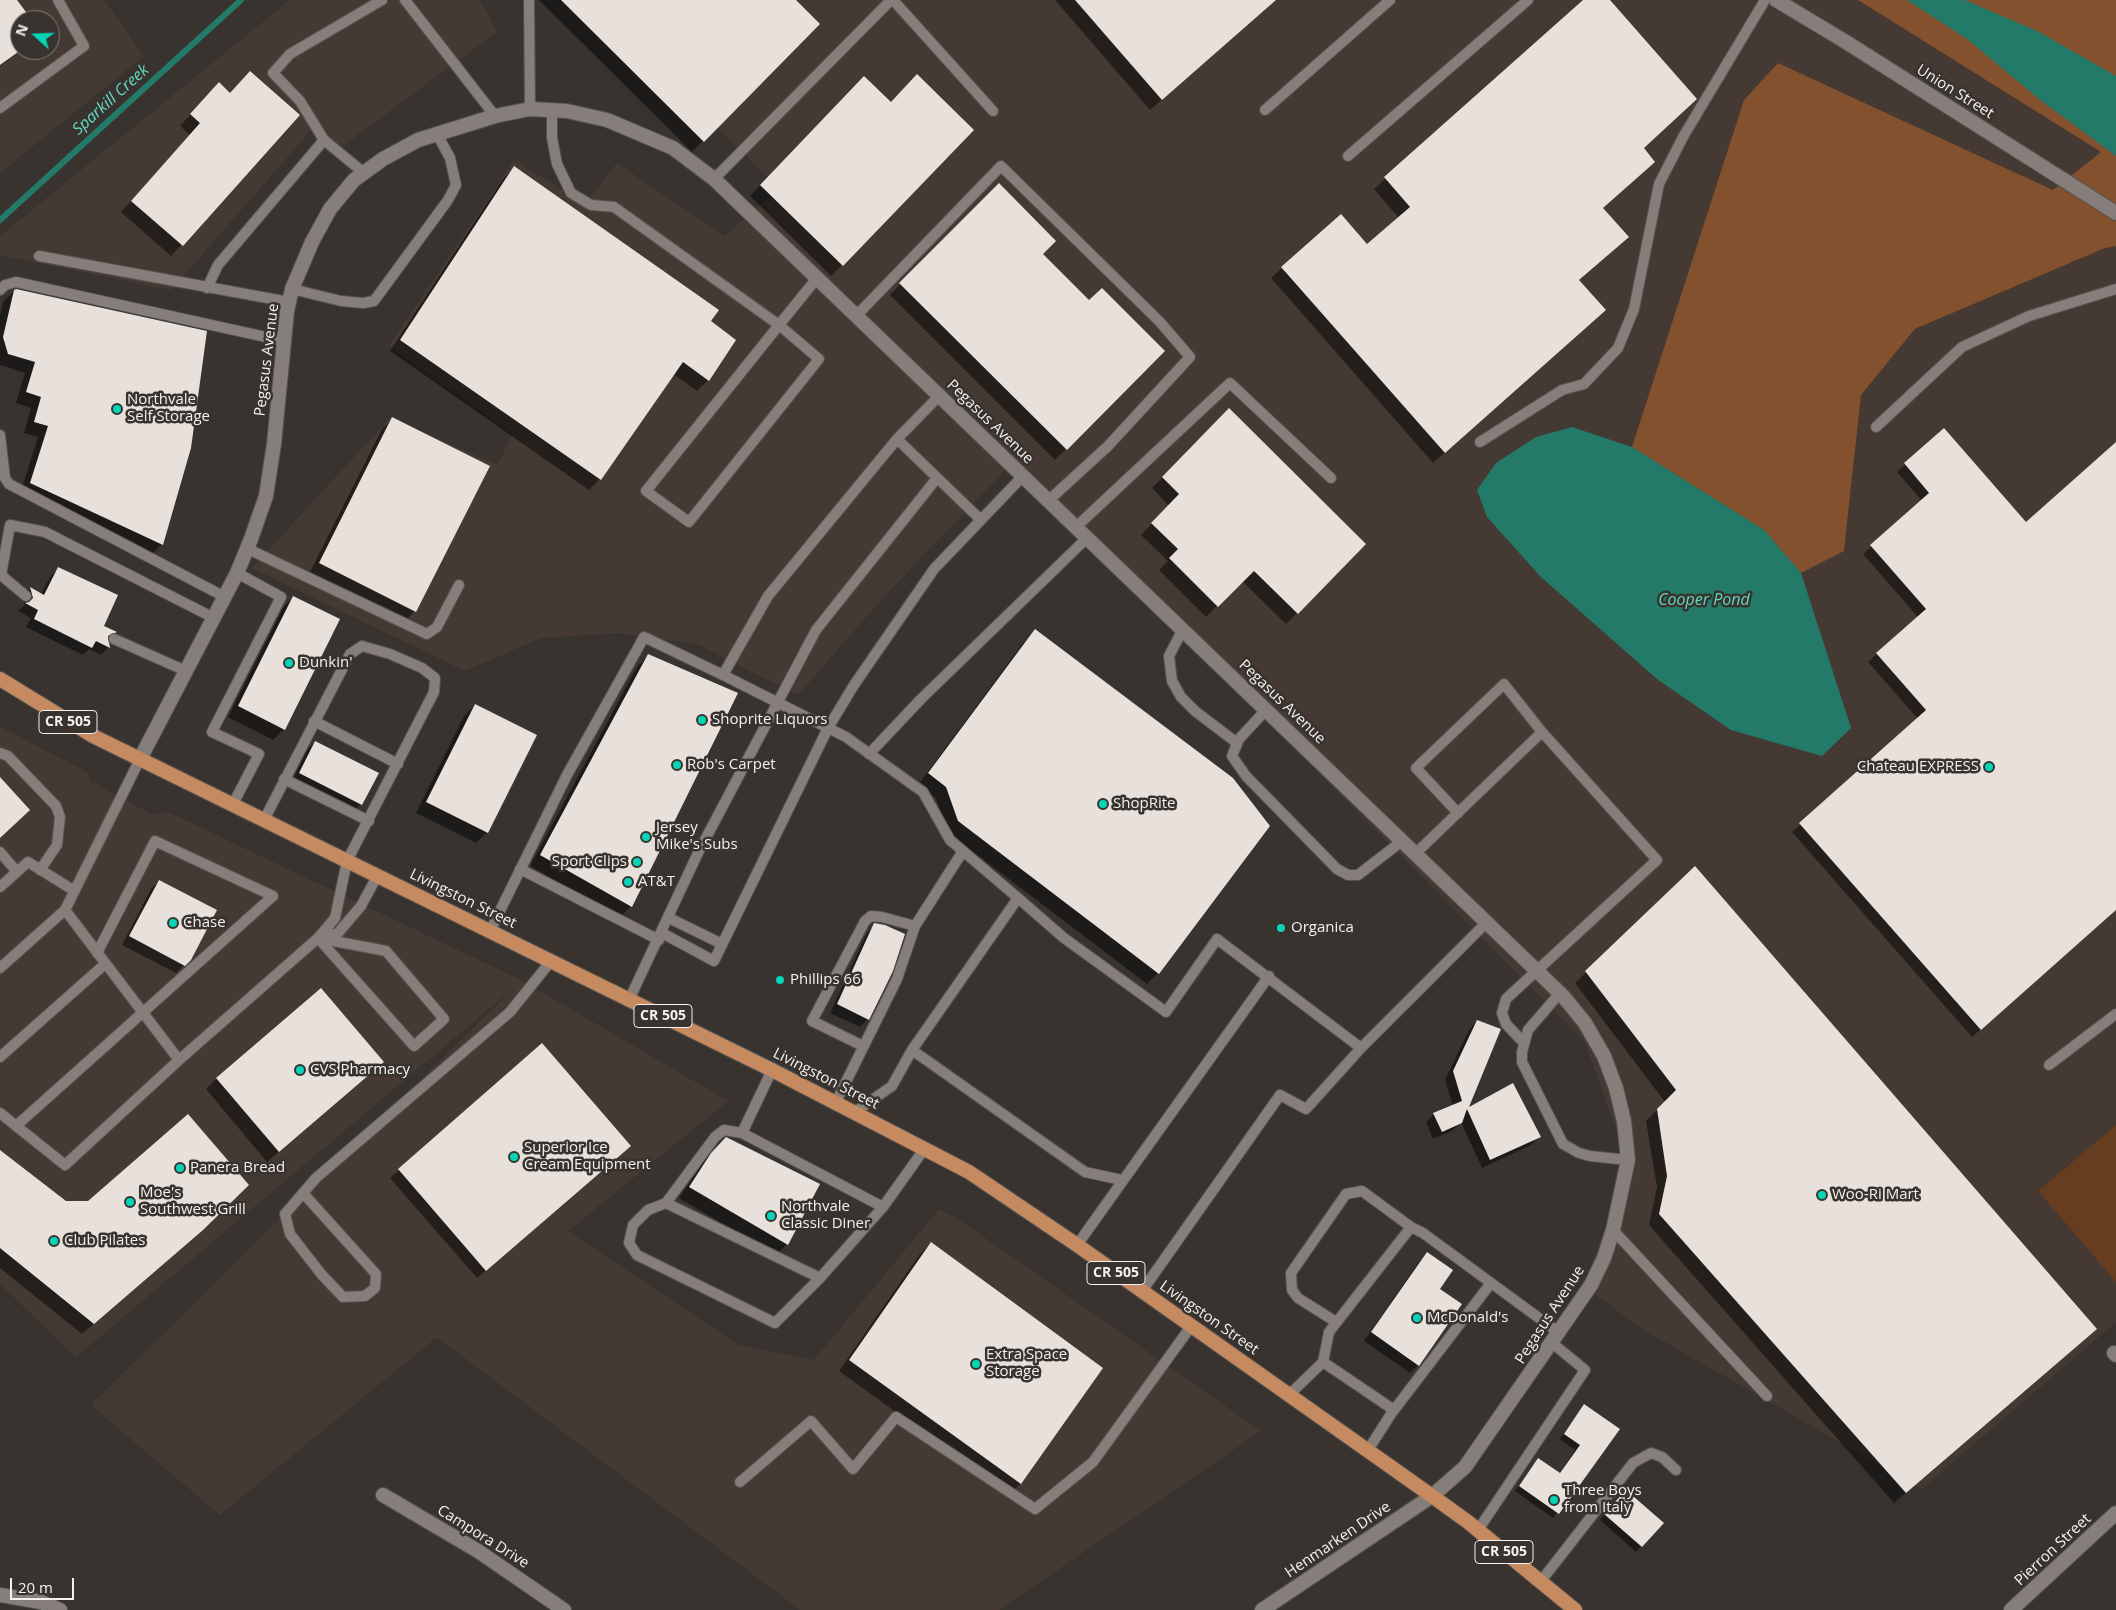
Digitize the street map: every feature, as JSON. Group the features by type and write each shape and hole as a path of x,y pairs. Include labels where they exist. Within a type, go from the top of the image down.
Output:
{"main road":[{"name":"Livingston Street","path":"0,679 60,717 140,759 836,1102 925,1148 985,1183 1192,1325 1432,1496 1478,1530 1575,1610"}],"street":[{"name":"Union Street","path":"1776,0 1855,47 2116,212"},
{"name":"Pegasus Avenue","path":"140,759 238,573 248,549 266,496 291,296 308,250 330,208 354,180 383,159 418,140 495,116 530,109 567,110 607,120 673,148 714,179 1560,993 1584,1023 1604,1056 1616,1088 1624,1121 1628,1160 1613,1230 1604,1258 1591,1285 1465,1467 1432,1496"},
{"name":"Campora Drive","path":"384,1494 478,1551 564,1610"},
{"name":"Henmarken Drive","path":"1262,1610 1432,1496"},
{"name":"Pierron Street","path":"2011,1610 2116,1513"},
{"path":"0,1595 41,1602 60,1610"}],"lane":[{"path":"0,108 84,46 58,0"},
{"path":"364,173 324,140 300,101 272,73 290,54 382,0"},
{"path":"405,0 495,116"},
{"path":"529,0 530,109"},
{"path":"714,179 892,0 993,110"},
{"path":"1265,110 1390,0"},
{"path":"1348,156 1528,0"},
{"path":"1480,442 1562,390 1584,384 1618,348 1634,309 1659,184 1683,137 1765,0"},
{"path":"552,110 552,138 557,164 571,193 591,205 614,207 779,325 820,359 689,522 646,492 779,325 817,278"},
{"path":"39,256 207,288 363,303 374,301 448,200 456,185 450,158 437,134"},
{"path":"207,288 218,265 324,140"},
{"path":"856,316 1001,166 1160,322 1190,357 1108,446 1048,501"},
{"path":"0,290 5,285 16,282 284,341"},
{"path":"1876,427 1962,347 2029,316 2116,289"},
{"path":"1076,527 1230,383 1331,478"},
{"path":"723,675 768,596 897,439 939,396"},
{"path":"0,435 6,478 10,484 225,597"},
{"path":"897,439 981,520"},
{"path":"520,869 714,961 828,728 854,685 934,569 1023,476"},
{"path":"629,1000 661,937 698,853 816,630 937,478"},
{"path":"26,596 1,575 10,525 45,532 214,618"},
{"path":"869,754 921,699 1087,538"},
{"path":"248,549 427,634 437,627 460,585"},
{"path":"233,804 259,754 212,732 281,597 238,573"},
{"path":"1183,629 1169,656 1172,682 1181,697 1195,711 1237,743"},
{"path":"490,931 567,776 644,637 828,728 923,792 950,840 1064,938 1166,1012 1217,939 1269,976 1361,1048"},
{"path":"114,639 186,671"},
{"path":"0,1113 65,1165 179,1060 318,938 334,918 347,861 434,692 435,678 422,668 390,654 362,646 350,654 264,820"},
{"path":"1458,813 1416,768 1504,684 1542,732 1657,860 1506,999 1502,1006 1502,1013 1506,1024 1524,1043"},
{"path":"1266,710 1237,743 1232,756 1246,776 1337,869 1348,874 1358,875 1402,841"},
{"path":"314,721 398,764"},
{"path":"1416,853 1542,732"},
{"path":"0,753 8,756 56,806 60,818 57,846 40,870"},
{"path":"0,968 65,910 73,890 140,759"},
{"path":"284,779 369,821"},
{"path":"16,1126 273,896 155,841 97,953"},
{"path":"836,1102 897,979 915,926 963,851"},
{"path":"0,852 17,872"},
{"path":"0,887 28,862 73,890"},
{"path":"318,938 338,933 361,906 375,880 383,878"},
{"path":"855,1112 892,1086 912,1050 1018,898"},
{"path":"65,910 179,1060"},
{"path":"863,1046 812,1021 865,920 871,916 882,917 915,926"},
{"path":"669,918 722,944"},
{"path":"1142,1291 1280,1095 1306,1109 1361,1048 1487,922"},
{"path":"318,938 386,951 444,1019 414,1046 318,938"},
{"path":"303,1193 376,1274 374,1288 365,1296 343,1297 322,1276 290,1234 285,1214 303,1193 316,1178 341,1155 510,1012 551,961"},
{"path":"0,1057 106,964"},
{"path":"1077,1245 1269,976"},
{"path":"1560,993 1528,1030 1524,1043 1522,1062 1563,1144 1579,1153 1590,1156 1628,1160"},
{"path":"2049,1065 2116,1014"},
{"path":"912,1050 1085,1172 1122,1180"},
{"path":"742,1133 772,1070"},
{"path":"883,1207 742,1133 724,1130 715,1137 666,1203 648,1210 633,1225 629,1243 637,1255 775,1323 820,1278 883,1207 925,1148"},
{"path":"1336,1322 1298,1298 1292,1290 1291,1273 1346,1194 1362,1192 1411,1227 1423,1233 1491,1283 1555,1337 1585,1370 1478,1530"},
{"path":"666,1203 820,1278"},
{"path":"1290,1394 1323,1362 1329,1332 1411,1227"},
{"path":"1613,1230 1767,1396"},
{"path":"1368,1450 1394,1410 1491,1283"},
{"path":"740,1482 811,1421 853,1469 896,1417 1035,1509 1093,1462 1192,1325"},
{"path":"1323,1362 1394,1410"},
{"path":"1541,1581 1633,1463 1651,1453 1662,1457 1676,1470"}],"shaded area":[{"path":"0,0 104,0 144,56 0,173"},
{"path":"290,0 480,0 497,32 337,150 313,128 171,290 0,255 0,236"},
{"path":"586,0 1858,0 2101,152 2053,190 1778,63 1844,551 1861,395 1916,329 2105,248 2116,246 2116,1125 2038,1191 2116,1282 2116,1322 1922,1489 1642,1329 1584,1286 1628,1163 1585,1042 1330,784 1007,468 881,600 798,695 697,644 619,633 541,638 465,671 252,568 390,418 498,465 512,433 389,346 514,160 585,204 617,163 724,236 779,188"},
{"path":"1858,0 2116,0 2116,246 2105,248 1915,329 1861,395 1844,551 1801,573 1764,530 1632,447 1744,100 1778,63 2053,190 2101,152"},
{"path":"0,727 89,773 90,781 153,815 168,812 521,980 728,1101 568,1231 739,1345 814,1360 939,1209 958,1219 1261,1431 999,1610 800,1610 437,1337 220,1515 91,1405 515,987 76,1357 0,1284"},
{"path":"2116,1125 2116,1282 2038,1191"}],"water":[{"path":"1907,0 1965,0 2039,32 2116,76 2116,156 2039,99 1967,39"},
{"name":"Cooper Pond","path":"1572,427 1632,447 1764,530 1801,573 1851,728 1822,756 1731,730 1657,679 1541,577 1487,517 1477,490 1496,463 1536,437"}],"building":[{"path":"0,0 17,0 24,10 10,10 10,58 0,65"},
{"path":"561,0 796,0 820,24 704,142"},
{"path":"1075,0 1276,0 1162,100"},
{"path":"1583,0 1610,0 1697,99 1644,148 1655,162 1603,208 1629,237 1579,280 1606,310 1445,453 1281,267 1341,214 1367,244 1410,207 1384,177"},
{"path":"250,71 300,115 183,246 131,201 200,123 190,114 219,82 230,93"},
{"path":"917,74 974,130 843,266 760,185 864,76 891,102"},
{"path":"514,166 719,310 711,321 736,340 709,381 683,362 601,480 400,340"},
{"path":"999,183 1056,241 1043,254 1089,300 1102,288 1165,351 1067,450 899,283"},
{"name":"Northvale Self Storage","path":"14,290 207,331 191,448 163,545 30,483 48,426 34,422 41,397 26,392 35,362 8,354 3,337"},
{"path":"1229,408 1366,544 1298,614 1254,571 1218,607 1169,558 1178,549 1151,523 1179,494 1162,477"},
{"path":"392,417 490,466 416,612 319,563"},
{"name":"Chateau EXPRESS","path":"1944,428 2026,522 2116,442 2116,910 1981,1030 1799,823 1926,710 1876,653 1926,609 1870,545 1929,493 1904,463"},
{"path":"58,567 118,595 104,626 117,632 108,636 110,648 96,641 92,648 34,619 38,610 25,603 33,598 30,587 44,595"},
{"name":"Dunkin'","path":"293,596 340,619 285,730 238,706"},
{"name":"ShopRite","path":"1035,629 1233,778 1270,826 1159,974 958,821 946,787 928,773"},
{"path":"648,654 738,693 632,907 540,855"},
{"path":"475,704 537,735 488,833 426,802"},
{"path":"315,741 379,773 362,805 299,773"},
{"path":"0,777 30,810 0,838"},
{"name":"Woo-Ri Mart","path":"1695,866 2097,1329 1906,1493 1659,1214 1667,1176 1657,1109 1676,1090 1585,971"},
{"name":"Chase","path":"159,880 217,910 191,960 185,966 129,936"},
{"path":"874,923 885,925 905,934 893,971 869,1020 837,1004"},
{"name":"CVS Pharmacy","path":"321,988 384,1062 279,1152 216,1078"},
{"path":"1477,1020 1501,1029 1469,1107 1513,1083 1541,1137 1490,1160 1467,1109 1462,1123 1442,1132 1433,1113 1462,1101 1453,1071"},
{"name":"Superior Ice Cream Equipment","path":"542,1043 631,1146 486,1271 398,1169"},
{"path":"188,1114 249,1185 203,1230 94,1324 0,1248 0,1150 66,1201 88,1201"},
{"name":"Northvale Classic Diner","path":"726,1137 820,1184 788,1245 689,1187 711,1153"},
{"name":"Extra Space Storage","path":"931,1242 1103,1368 1021,1484 849,1360"},
{"name":"McDonald's","path":"1427,1252 1453,1270 1440,1289 1462,1304 1419,1366 1371,1332"},
{"path":"1584,1404 1620,1429 1559,1514 1519,1486 1538,1458 1560,1473 1580,1445 1564,1434"},
{"path":"1626,1490 1664,1523 1642,1547 1604,1514"}],"waterway":[{"name":"Sparkill Creek","path":"0,220 241,0"}],"place":[{"name":"Northvale Self Storage","path":"117,409"},
{"name":"Dunkin'","path":"289,663"},
{"name":"Shoprite Liquors","path":"702,720"},
{"name":"Rob's Carpet","path":"677,765"},
{"name":"Chateau EXPRESS","path":"1989,767"},
{"name":"ShopRite","path":"1103,804"},
{"name":"Jersey Mike's Subs","path":"646,837"},
{"name":"Sport Clips","path":"637,862"},
{"name":"AT&T","path":"628,882"},
{"name":"Chase","path":"173,923"},
{"name":"Organica","path":"1281,928"},
{"name":"Phillips 66","path":"780,980"},
{"name":"CVS Pharmacy","path":"300,1070"},
{"name":"Superior Ice Cream Equipment","path":"514,1157"},
{"name":"Panera Bread","path":"180,1168"},
{"name":"Woo-Ri Mart","path":"1822,1195"},
{"name":"Moe's Southwest Grill","path":"130,1202"},
{"name":"Northvale Classic Diner","path":"771,1216"},
{"name":"Club Pilates","path":"54,1241"},
{"name":"McDonald's","path":"1417,1318"},
{"name":"Extra Space Storage","path":"976,1364"},
{"name":"Three Boys from Italy","path":"1554,1500"}]}
